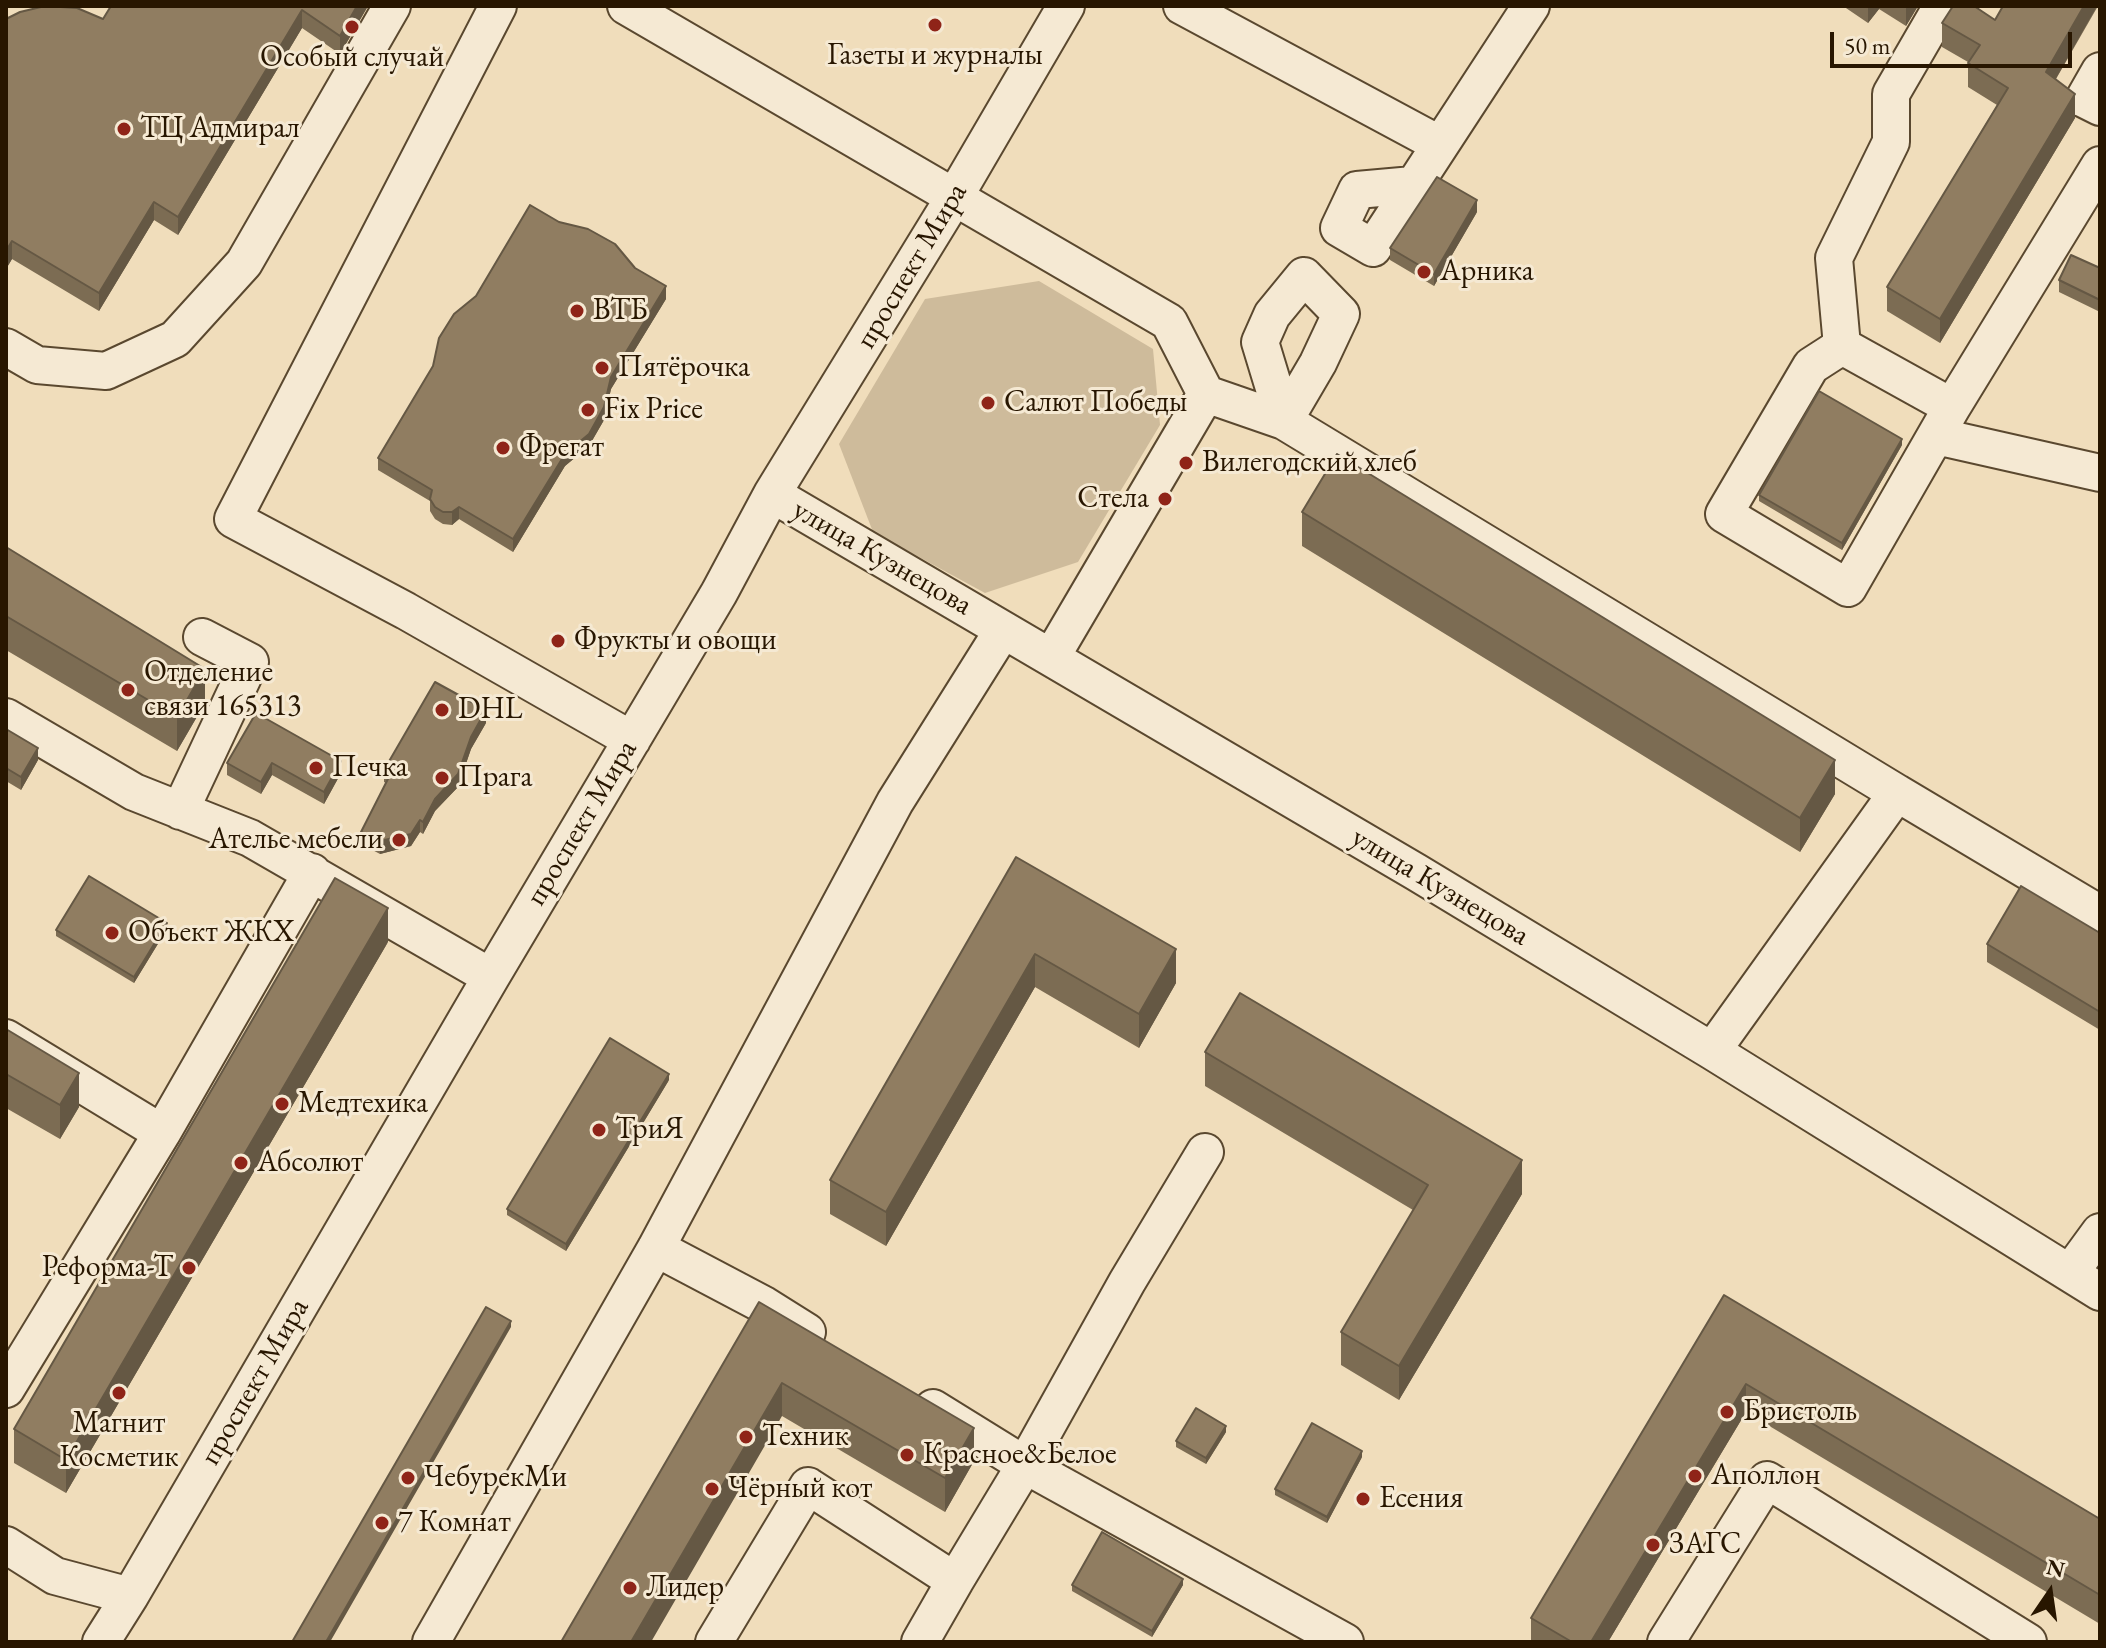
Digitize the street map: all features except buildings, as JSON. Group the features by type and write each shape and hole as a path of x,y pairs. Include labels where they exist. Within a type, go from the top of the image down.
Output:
{"street":[{"path":"6,347 37,365 106,371 175,339 244,263 392,6"},
{"path":"498,6 233,519 406,611 632,740"},
{"path":"626,6 1169,322 1206,394 1284,421 2100,914"},
{"name":"проспект Мира","path":"101,1642 719,593 772,494 955,196 1066,6"},
{"path":"1182,6 1439,144"},
{"path":"1413,185 1531,6"},
{"path":"1942,6 1891,94 1891,142 1834,258 1842,346 1944,422 2100,473"},
{"path":"2100,71 2084,99 2100,107"},
{"path":"1842,346 1811,366 1724,514 1848,588 1944,422 2100,165"},
{"path":"1052,656 1206,394"},
{"name":"улица Кузнецова","path":"772,494 1052,656 1712,1051 2100,1292"},
{"path":"431,1642 656,1248 895,802 1003,630"},
{"path":"180,811 250,662 202,637"},
{"path":"6,717 134,792 250,838 491,977"},
{"path":"1712,1051 1897,793"},
{"path":"6,1389 162,1133 312,872"},
{"path":"6,1038 162,1133"},
{"path":"920,1642 1205,1152"},
{"path":"2070,1273 2100,1232"},
{"path":"656,1248 764,1305 841,1352"},
{"path":"906,1392 1025,1465 1345,1642"},
{"path":"1666,1642 1767,1480 2028,1642"},
{"path":"714,1642 808,1486 955,1581"},
{"path":"6,1545 55,1576 130,1596"}],"shaded area":[{"path":"1039,281 1153,349 1160,425 1078,562 985,593 873,532 839,444 925,299"}],"place":[{"name":"Газеты и журналы","path":"935,25"},
{"name":"Особый случай","path":"352,27"},
{"name":"ТЦ Адмирал","path":"124,129"},
{"name":"Арника","path":"1424,272"},
{"name":"ВТБ","path":"577,311"},
{"name":"Пятёрочка","path":"602,368"},
{"name":"Салют Победы","path":"988,403"},
{"name":"Fix Price","path":"588,410"},
{"name":"Фрегат","path":"503,448"},
{"name":"Вилегодский хлеб","path":"1186,463"},
{"name":"Стела","path":"1165,499"},
{"name":"Фрукты и овощи","path":"558,641"},
{"name":"Отделение связи 165313","path":"128,690"},
{"name":"DHL","path":"442,710"},
{"name":"Печка","path":"316,768"},
{"name":"Прага","path":"442,778"},
{"name":"Ателье мебели","path":"399,840"},
{"name":"Объект ЖКХ","path":"112,933"},
{"name":"Медтехика","path":"282,1104"},
{"name":"ТриЯ","path":"599,1130"},
{"name":"Абсолют","path":"241,1163"},
{"name":"Реформа-Т","path":"189,1268"},
{"name":"Магнит Косметик","path":"119,1393"},
{"name":"Бристоль","path":"1727,1412"},
{"name":"Техник","path":"746,1437"},
{"name":"Красное&Белое","path":"907,1455"},
{"name":"Аполлон","path":"1695,1476"},
{"name":"ЧебурекМи","path":"408,1478"},
{"name":"Чёрный кот","path":"712,1489"},
{"name":"Есения","path":"1363,1499"},
{"name":"7 Комнат","path":"382,1523"},
{"name":"ЗАГС","path":"1653,1545"},
{"name":"Лидер","path":"630,1588"}]}
